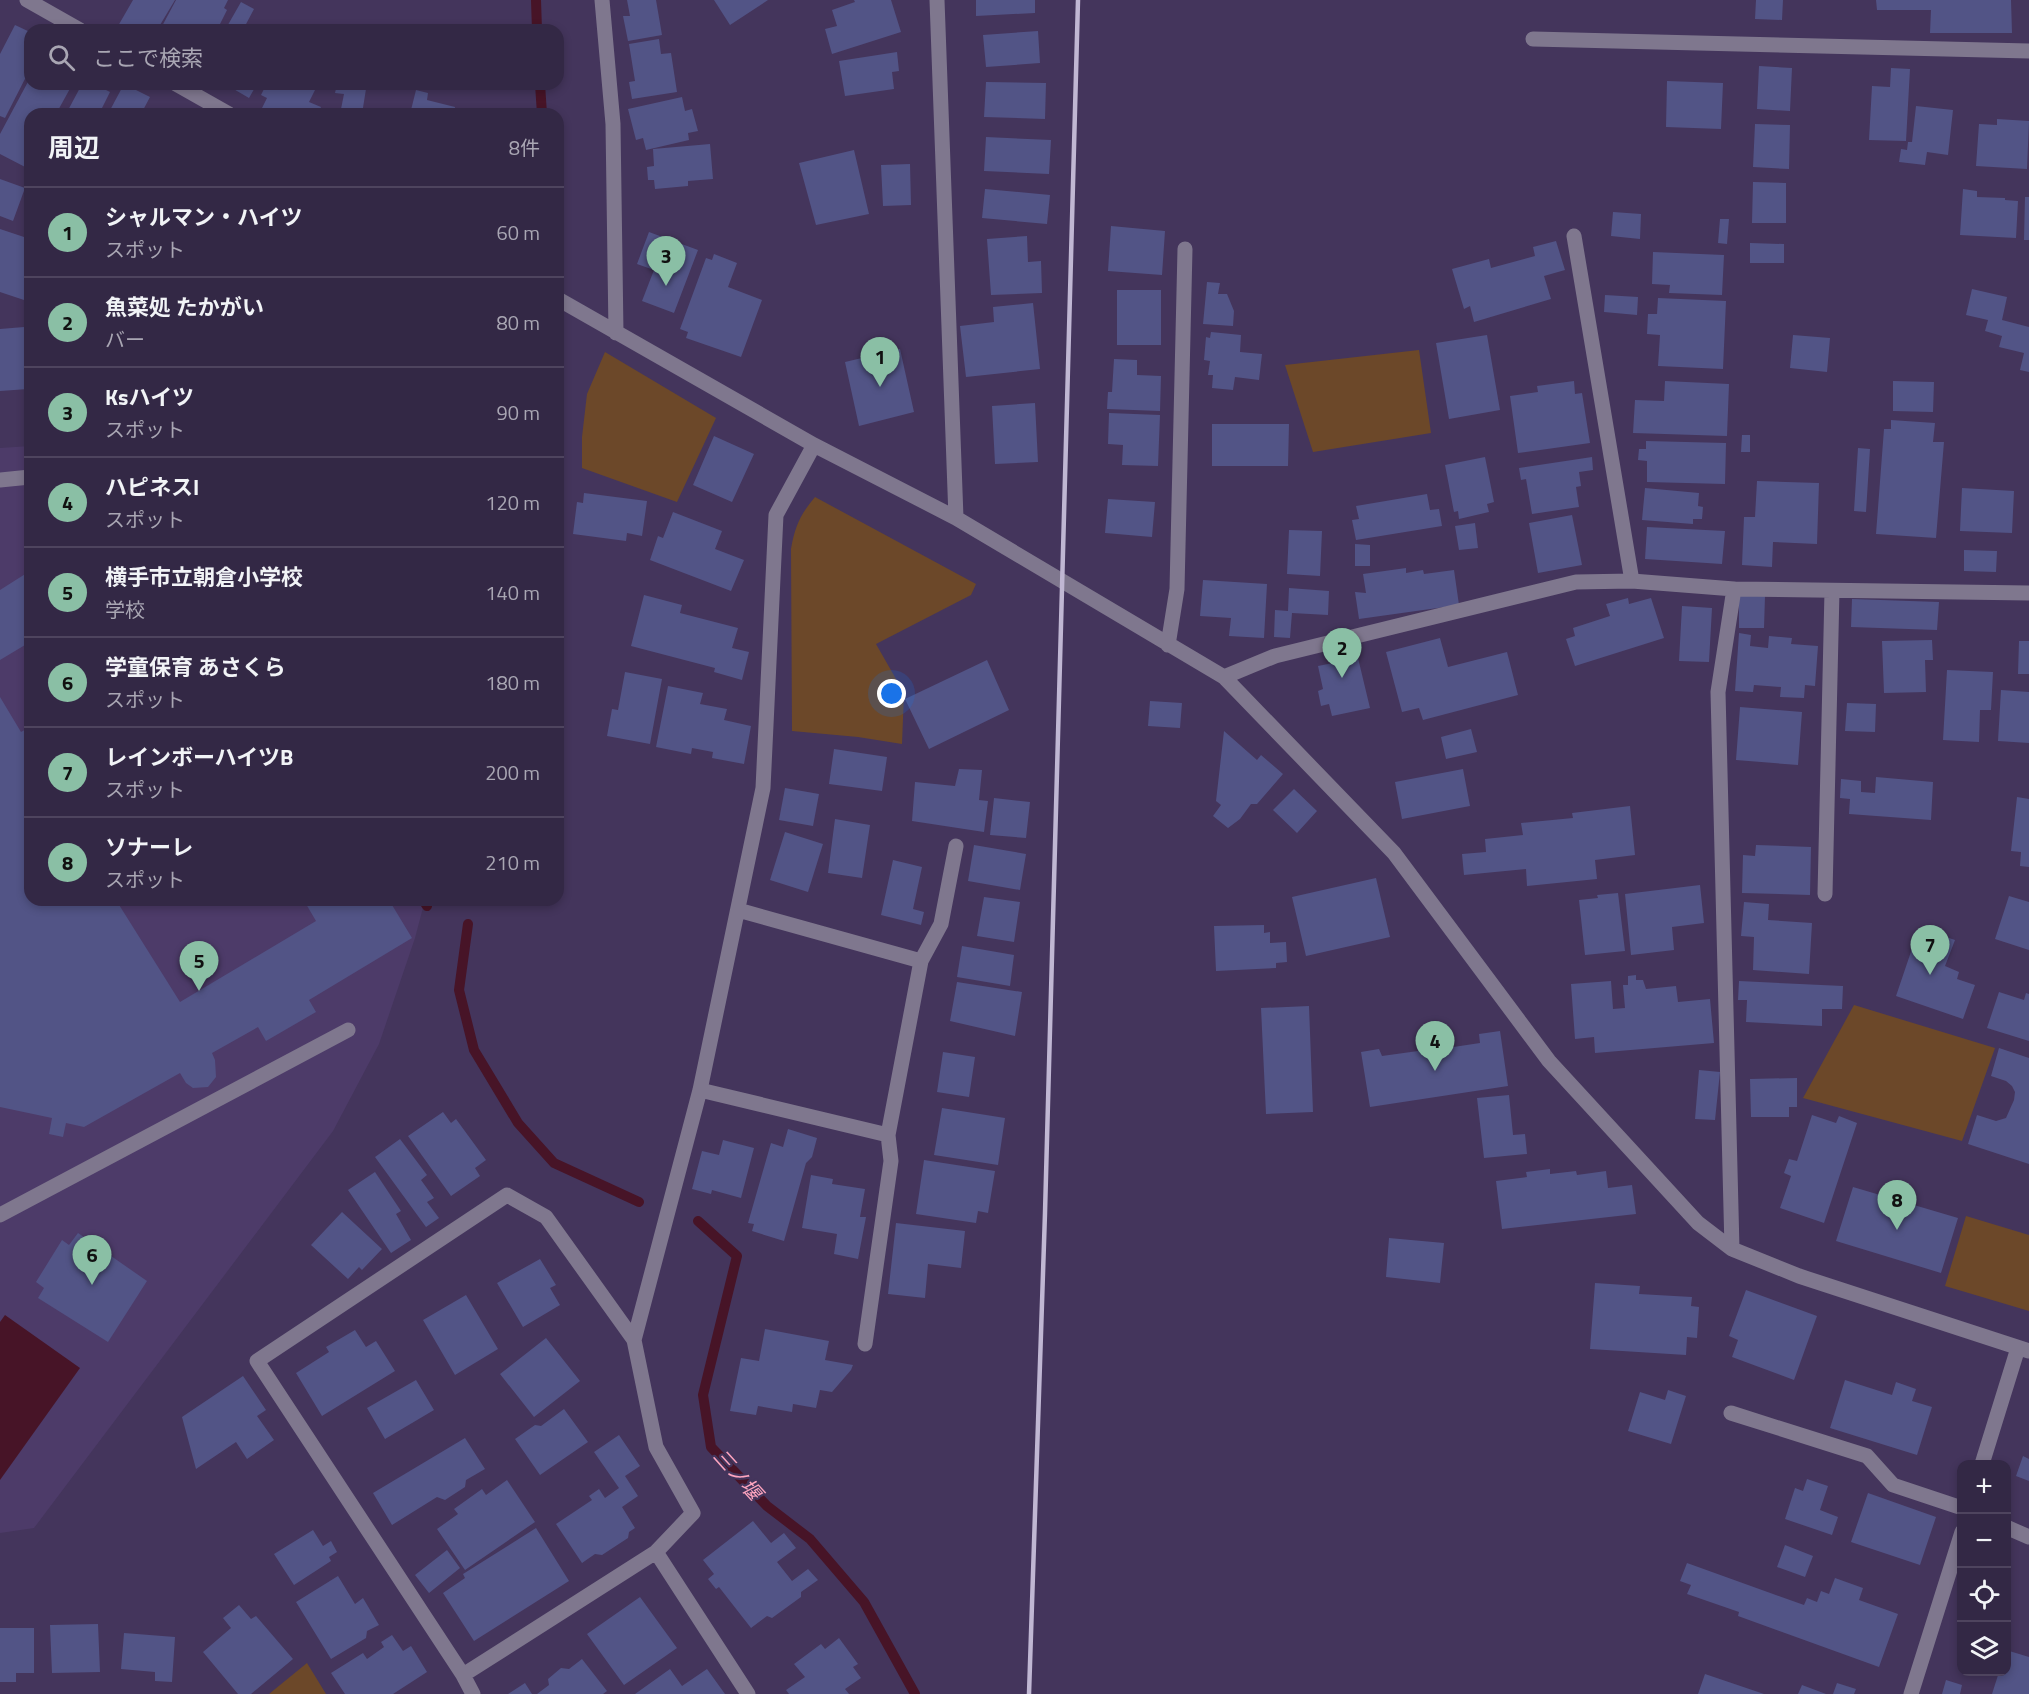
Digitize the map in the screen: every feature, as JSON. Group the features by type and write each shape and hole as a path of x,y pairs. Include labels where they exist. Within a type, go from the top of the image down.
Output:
{"street":[{"path":"27,0 69,24"},
{"path":"602,0 613,124 616,333"},
{"path":"937,0 956,518"},
{"path":"1533,39 2029,51"},
{"path":"187,90 218,108"},
{"path":"1574,236 1632,581"},
{"path":"1168,645 1177,589 1185,249"},
{"path":"564,302 814,445 956,518 1224,677 1394,853 1549,1061 1698,1223 1732,1249 1799,1276 2024,1350 1983,1460"},
{"path":"634,1340 700,1090 763,788 776,515 814,445"},
{"path":"0,480 24,478"},
{"path":"1224,677 1275,656 1576,582 1632,581 1734,589 2029,593"},
{"path":"1732,1249 1718,692 1734,589"},
{"path":"1825,894 1832,591"},
{"path":"865,1344 891,1161 888,1135 921,961 942,924 956,846"},
{"path":"738,910 921,961"},
{"path":"2,1208 111,1156 348,1030"},
{"path":"700,1090 888,1135"},
{"path":"463,1675 656,1552 693,1513 656,1447 634,1340 546,1217 507,1195 257,1361 463,1675 473,1694"},
{"path":"1731,1413 1867,1456 1893,1485 1957,1506"},
{"path":"2011,1529 2029,1537"},
{"path":"1911,1694 1957,1548"},
{"path":"656,1552 748,1694"}],"shaded area":[{"path":"1419,350 1431,433 1313,452 1285,365"},
{"path":"605,352 716,418 677,502 582,468 582,437 587,394"},
{"path":"24,446 24,906 423,906 379,1044 333,1131 34,1528 0,1533 0,448"},
{"path":"815,497 976,584 971,595 876,644 904,693 902,744 792,731 791,549 799,521"},
{"path":"1854,1005 1995,1048 1962,1141 1803,1098"},
{"path":"1966,1216 2029,1235 2029,1311 1945,1286"},
{"path":"5,1315 80,1368 0,1480 0,1322"},
{"path":"307,1663 326,1694 269,1694"}],"building":[{"path":"133,0 175,0 161,24 119,24"},
{"path":"176,0 228,0 224,8 227,10 220,24 163,24"},
{"path":"627,0 656,0 662,35 628,41 623,16 630,16"},
{"path":"714,0 768,0 730,25"},
{"path":"854,0 891,0 901,32 832,54 825,29 837,26 832,10 855,2"},
{"path":"976,0 1035,0 1035,13 976,16"},
{"path":"1756,0 1783,0 1782,20 1755,19"},
{"path":"1876,0 2011,0 2012,33 1930,33 1931,10 1877,10"},
{"path":"241,2 254,9 246,24 228,24"},
{"path":"15,25 24,29 24,81 5,118 0,116 0,54"},
{"path":"1038,31 1040,63 986,67 983,35"},
{"path":"659,39 661,54 671,53 677,92 632,99 629,82 635,81 629,44"},
{"path":"897,52 899,71 892,72 894,89 845,96 839,61"},
{"path":"1759,66 1792,68 1790,111 1757,109"},
{"path":"1891,68 1910,69 1906,141 1869,140 1872,86 1890,87"},
{"path":"1667,81 1723,83 1721,129 1666,127"},
{"path":"986,82 1046,83 1045,119 984,117"},
{"path":"24,89 69,90 59,108 24,108 24,166 0,154 0,134"},
{"path":"79,90 110,92 102,108 69,108"},
{"path":"121,90 136,90 150,97 144,108 111,108"},
{"path":"235,90 254,90 249,98"},
{"path":"264,90 315,90 309,102 321,107 262,108 267,98 261,95"},
{"path":"336,90 366,90 363,108 341,108 344,94 335,93"},
{"path":"416,90 428,93 427,100 455,107 455,108 412,108"},
{"path":"682,97 685,111 692,109 698,131 688,133 689,140 646,150 643,138 636,140 628,109"},
{"path":"1916,106 1953,110 1948,155 1927,152 1925,165 1899,162 1901,149 1907,150 1908,142 1912,142"},
{"path":"1997,119 2029,121 2027,169 1976,166 1979,124 1997,125"},
{"path":"1755,124 1790,125 1789,169 1753,167"},
{"path":"986,137 1051,140 1049,174 984,171"},
{"path":"710,144 713,179 688,181 688,186 655,189 654,180 648,180 647,167 654,166 653,149"},
{"path":"854,150 869,214 816,225 799,163"},
{"path":"910,164 911,205 883,206 881,165"},
{"path":"0,179 24,188 13,221 0,216"},
{"path":"1753,182 1786,183 1786,223 1752,223"},
{"path":"985,189 1050,195 1047,224 982,218"},
{"path":"1963,189 1977,191 1977,197 2018,201 2016,238 1960,235"},
{"path":"2025,197 2029,197 2029,240 2024,240"},
{"path":"1613,212 1641,214 1640,239 1611,236"},
{"path":"1720,219 1729,219 1727,244 1718,243"},
{"path":"1111,226 1165,231 1162,275 1108,271"},
{"path":"0,229 24,237 24,300 0,292"},
{"path":"649,232 698,250 674,313 642,301 654,270 637,264"},
{"path":"1027,236 1028,262 1041,261 1042,293 991,295 987,239"},
{"path":"1556,241 1565,270 1544,276 1551,299 1474,322 1470,306 1464,309 1452,269 1489,259 1491,268 1535,256 1533,247"},
{"path":"1750,243 1784,244 1784,263 1750,263"},
{"path":"1653,252 1724,255 1722,295 1669,293 1670,285 1652,284"},
{"path":"714,254 737,263 728,287 762,300 741,357 686,338 688,332 680,329 706,258 712,260"},
{"path":"1207,282 1220,283 1218,294 1227,294 1234,311 1233,326 1203,324"},
{"path":"1972,289 2007,297 2002,320 2029,327 2029,372 2020,370 2024,353 1999,347 2002,336 1985,331 1988,320 1966,315"},
{"path":"1117,290 1161,290 1161,345 1117,345"},
{"path":"1605,295 1638,297 1637,315 1604,312"},
{"path":"1658,298 1726,301 1723,369 1658,366 1660,335 1647,334 1648,314 1657,314"},
{"path":"1033,303 1040,369 966,377 960,326 994,322 993,307"},
{"path":"24,327 24,389 0,391 0,329"},
{"path":"1211,332 1241,335 1240,352 1262,354 1259,380 1235,377 1233,390 1212,388 1213,375 1208,375 1210,361 1204,360 1206,337 1210,338"},
{"path":"1487,335 1500,410 1449,419 1436,343"},
{"path":"1793,335 1830,338 1827,372 1790,368"},
{"path":"900,349 914,412 859,426 845,362"},
{"path":"1114,359 1137,360 1137,375 1161,376 1160,411 1107,409 1108,392 1112,392"},
{"path":"1574,381 1575,394 1582,393 1590,443 1518,453 1510,396 1538,392 1537,386"},
{"path":"1665,381 1729,384 1727,436 1633,433 1635,400 1664,401"},
{"path":"1893,381 1934,382 1933,412 1893,411"},
{"path":"1035,403 1038,462 995,464 992,406"},
{"path":"1109,413 1160,415 1158,466 1122,465 1123,445 1108,444"},
{"path":"1891,420 1935,423 1933,442 1944,442 1936,538 1876,534 1884,429 1891,429"},
{"path":"1212,424 1289,424 1288,466 1212,466"},
{"path":"1742,435 1750,435 1750,452 1741,452"},
{"path":"714,436 754,454 732,502 693,485"},
{"path":"1646,441 1726,443 1725,484 1647,482 1647,461 1638,460 1639,449 1646,449"},
{"path":"1858,448 1870,449 1866,512 1854,511"},
{"path":"1485,457 1494,502 1487,504 1489,512 1459,519 1458,511 1454,512 1445,465"},
{"path":"1592,457 1593,470 1579,472 1581,486 1576,487 1579,507 1532,514 1526,479 1521,480 1519,468"},
{"path":"1757,481 1819,483 1817,544 1773,542 1772,567 1742,565 1744,517 1755,517"},
{"path":"1645,488 1699,493 1698,506 1703,507 1702,519 1693,519 1693,524 1642,520"},
{"path":"1962,488 2014,491 2012,533 1960,531"},
{"path":"584,493 647,501 642,536 627,533 626,541 573,534 577,502 583,503"},
{"path":"1427,494 1430,510 1439,509 1442,526 1356,540 1352,520 1359,519 1356,506"},
{"path":"1108,499 1155,502 1152,537 1105,533"},
{"path":"673,512 722,531 715,549 744,560 731,591 650,560 658,536 663,538"},
{"path":"1572,515 1582,565 1538,573 1529,523"},
{"path":"1475,523 1478,548 1459,550 1455,526"},
{"path":"1647,527 1725,531 1722,564 1645,559"},
{"path":"1289,530 1322,531 1320,576 1287,574"},
{"path":"1355,544 1370,545 1370,566 1355,566"},
{"path":"1964,550 1997,551 1996,572 1964,571"},
{"path":"1406,568 1406,573 1423,570 1424,574 1454,570 1459,605 1359,619 1355,592 1366,593 1363,574"},
{"path":"24,575 24,646 0,660 0,590"},
{"path":"1203,580 1267,584 1264,638 1229,636 1231,618 1200,616"},
{"path":"1289,588 1329,591 1328,615 1292,613 1290,638 1274,637 1275,610 1288,611"},
{"path":"644,595 682,605 680,613 738,628 732,648 749,652 742,680 714,672 715,668 631,646"},
{"path":"1739,596 1765,596 1764,628 1739,628"},
{"path":"1628,598 1629,604 1651,598 1664,638 1575,666 1566,639 1575,636 1573,628 1610,616 1606,604"},
{"path":"1852,599 1939,602 1937,630 1851,627"},
{"path":"1682,606 1712,608 1709,662 1679,661"},
{"path":"1739,633 1751,635 1750,646 1768,648 1769,636 1792,638 1791,644 1818,646 1815,686 1805,685 1804,698 1780,697 1781,687 1754,685 1753,692 1735,691"},
{"path":"1440,638 1448,667 1507,652 1518,695 1423,720 1419,708 1402,712 1386,652"},
{"path":"1932,640 1933,660 1925,660 1926,692 1884,693 1882,641"},
{"path":"2019,641 2029,641 2029,674 2018,674"},
{"path":"1358,658 1370,708 1332,716 1329,704 1321,706 1318,691 1323,689 1318,666"},
{"path":"987,660 1009,710 929,749 905,699"},
{"path":"1947,670 1993,672 1991,710 1980,710 1979,742 1943,740"},
{"path":"625,672 662,679 650,744 607,736 612,709 618,710"},
{"path":"668,686 703,693 700,704 727,709 724,720 751,726 744,764 712,758 713,752 692,748 691,754 656,747"},
{"path":"2001,690 2029,692 2029,743 1998,741"},
{"path":"0,697 21,732 24,730 24,906 120,906 180,1002 316,921 307,906 393,906 412,938 309,1000 316,1012 266,1041 258,1027 212,1053 215,1060 216,1077 208,1087 193,1088 186,1083 180,1073 84,1127 66,1123 63,1137 49,1134 52,1118 0,1107"},
{"path":"1150,701 1182,703 1180,728 1148,726"},
{"path":"1847,703 1876,704 1875,732 1845,731"},
{"path":"1740,707 1802,712 1798,765 1736,760"},
{"path":"1471,729 1477,752 1446,759 1441,737"},
{"path":"1224,731 1257,760 1261,755 1283,774 1257,804 1251,804 1240,819 1228,828 1213,816 1221,805 1216,801"},
{"path":"834,749 887,757 882,791 829,784"},
{"path":"959,769 982,770 979,800 988,801 984,832 912,821 915,782 955,786"},
{"path":"1463,769 1470,806 1402,819 1395,782"},
{"path":"1876,777 1933,782 1931,820 1849,814 1850,799 1840,798 1841,779 1861,781 1861,792 1875,793"},
{"path":"785,788 819,794 813,826 779,820"},
{"path":"1294,789 1317,811 1297,833 1273,810"},
{"path":"2017,797 2029,799 2029,867 2020,866 2021,852 2011,851"},
{"path":"994,798 1030,802 1026,838 990,835"},
{"path":"1630,806 1635,855 1595,860 1597,879 1527,886 1526,869 1464,875 1462,854 1486,852 1485,839 1523,835 1521,823 1573,818 1572,813"},
{"path":"835,819 870,825 862,878 828,873"},
{"path":"785,832 823,844 808,892 770,880"},
{"path":"974,845 1026,854 1020,890 968,881"},
{"path":"1756,845 1811,847 1810,895 1742,893 1743,855 1755,856"},
{"path":"893,860 922,867 913,909 924,912 921,925 881,915"},
{"path":"1376,878 1390,937 1306,956 1292,897"},
{"path":"1700,885 1704,923 1672,927 1674,950 1631,955 1625,894"},
{"path":"1618,893 1625,951 1585,955 1579,900"},
{"path":"2009,896 2029,902 2029,950 1995,939"},
{"path":"984,897 1020,902 1014,942 977,936"},
{"path":"1744,902 1769,904 1768,920 1812,923 1809,974 1753,970 1754,937 1741,936"},
{"path":"1264,925 1264,933 1270,932 1270,943 1286,942 1287,962 1276,963 1276,968 1216,971 1214,926"},
{"path":"1919,928 1955,940 1945,966 1959,972 1957,979 1975,985 1963,1019 1896,996"},
{"path":"962,946 1014,955 1010,986 957,977"},
{"path":"1636,975 1636,980 1643,980 1646,989 1676,986 1678,1002 1710,999 1714,1043 1595,1053 1594,1037 1575,1039 1571,984 1611,981 1613,1009 1625,1008 1623,985 1628,985 1628,976"},
{"path":"1739,981 1843,986 1842,1009 1822,1009 1822,1026 1746,1022 1747,1000 1738,1000"},
{"path":"957,982 1022,992 1015,1036 950,1021"},
{"path":"1999,992 2024,1000 2026,993 2029,994 2029,1041 1987,1028"},
{"path":"1309,1006 1313,1112 1266,1114 1261,1008"},
{"path":"1500,1031 1508,1086 1370,1107 1361,1052 1379,1049 1382,1056 1418,1051 1417,1047 1426,1046 1427,1051 1480,1043 1479,1034"},
{"path":"1999,1048 2029,1058 2029,1164 1968,1144 1977,1115 1996,1121 2006,1118 2014,1100 2015,1092 2012,1086 2006,1081 1991,1076"},
{"path":"943,1052 975,1057 969,1097 937,1092"},
{"path":"1699,1070 1720,1072 1715,1120 1695,1119"},
{"path":"1797,1078 1797,1107 1789,1107 1789,1117 1751,1117 1750,1079"},
{"path":"1509,1095 1513,1135 1525,1134 1527,1154 1484,1158 1477,1098"},
{"path":"942,1108 1005,1118 998,1165 934,1155"},
{"path":"443,1112 451,1123 456,1119 486,1160 475,1168 480,1176 451,1196 408,1136"},
{"path":"1812,1115 1836,1123 1839,1116 1857,1123 1824,1223 1780,1208 1791,1176 1784,1173 1789,1159 1797,1161"},
{"path":"788,1129 817,1138 812,1157 806,1163 784,1241 752,1231 754,1224 748,1223 771,1143 783,1147"},
{"path":"400,1139 427,1175 421,1180 434,1198 427,1202 439,1218 426,1227 375,1157"},
{"path":"723,1140 754,1148 741,1198 712,1190 711,1194 692,1189 702,1151 719,1155"},
{"path":"924,1160 995,1171 988,1213 978,1211 976,1223 916,1214"},
{"path":"1550,1169 1550,1174 1576,1171 1577,1175 1606,1171 1608,1188 1632,1185 1636,1214 1502,1229 1496,1181 1527,1177 1526,1172"},
{"path":"375,1172 401,1211 396,1214 411,1240 391,1253 348,1190"},
{"path":"811,1175 833,1179 832,1184 865,1189 860,1217 866,1217 858,1259 834,1254 837,1234 802,1228"},
{"path":"1853,1187 1958,1218 1941,1273 1836,1241"},
{"path":"342,1212 382,1249 362,1270 359,1267 348,1279 311,1245"},
{"path":"896,1223 965,1231 961,1268 928,1264 925,1298 888,1294"},
{"path":"78,1233 147,1281 108,1342 38,1298 44,1288 36,1282 62,1240 69,1245"},
{"path":"1389,1238 1444,1243 1440,1283 1386,1277"},
{"path":"540,1259 556,1285 550,1288 560,1305 523,1327 497,1283"},
{"path":"1595,1283 1640,1286 1639,1294 1692,1297 1691,1306 1699,1307 1697,1338 1687,1337 1686,1355 1590,1349"},
{"path":"1746,1290 1817,1316 1794,1380 1732,1357 1738,1340 1729,1336"},
{"path":"466,1295 498,1349 455,1375 423,1320"},
{"path":"765,1329 829,1341 825,1360 853,1365 851,1370 832,1392 820,1390 816,1408 793,1404 792,1412 758,1406 756,1415 730,1411 741,1358 759,1361"},
{"path":"355,1330 366,1347 376,1341 395,1371 322,1416 296,1373 329,1352 326,1347"},
{"path":"546,1338 580,1381 534,1417 500,1374"},
{"path":"243,1376 266,1410 257,1416 274,1440 247,1459 236,1442 196,1469 182,1417"},
{"path":"416,1380 434,1410 385,1439 367,1408"},
{"path":"1845,1380 1892,1395 1896,1382 1916,1389 1912,1401 1932,1407 1917,1455 1830,1428"},
{"path":"1668,1390 1686,1396 1671,1444 1628,1431 1640,1392 1665,1400"},
{"path":"564,1409 588,1442 540,1475 515,1439 535,1425 541,1426"},
{"path":"619,1435 640,1466 625,1476 638,1496 622,1507 635,1528 629,1532 628,1538 602,1555 595,1554 582,1563 556,1524 592,1500 589,1496 599,1489 605,1498 619,1488 594,1452"},
{"path":"465,1438 485,1469 466,1480 465,1487 445,1500 437,1497 392,1525 373,1493"},
{"path":"2023,1456 2029,1459 2029,1481 2016,1476"},
{"path":"1807,1479 1828,1486 1820,1510 1838,1517 1832,1535 1785,1519 1795,1488 1803,1491"},
{"path":"507,1480 535,1522 465,1570 437,1529 458,1514 454,1509 482,1489 486,1495"},
{"path":"1868,1493 1936,1517 1920,1565 1851,1542"},
{"path":"753,1521 771,1543 784,1533 796,1548 777,1562 792,1581 808,1569 818,1580 801,1592 801,1597 772,1618 767,1616 751,1628 719,1587 716,1589 708,1579 714,1574 703,1560"},
{"path":"536,1528 569,1581 474,1641 443,1593 465,1578 463,1574"},
{"path":"313,1530 323,1546 331,1541 337,1552 329,1557 331,1561 294,1585 274,1554"},
{"path":"1785,1545 1813,1556 1805,1577 1777,1567"},
{"path":"447,1550 460,1568 429,1593 415,1575"},
{"path":"1687,1563 1804,1605 1807,1598 1817,1602 1821,1591 1829,1594 1835,1578 1863,1588 1859,1600 1898,1614 1879,1667 1738,1616 1739,1612 1687,1594 1691,1585 1680,1581"},
{"path":"338,1576 355,1604 363,1598 379,1625 367,1631 366,1638 331,1659 296,1602"},
{"path":"640,1597 677,1648 624,1685 587,1634"},
{"path":"239,1605 251,1619 256,1616 293,1659 251,1694 238,1694 203,1652 231,1628 223,1618"},
{"path":"98,1624 100,1672 52,1673 50,1625"},
{"path":"0,1628 34,1628 34,1673 16,1673 16,1682 0,1682"},
{"path":"124,1633 175,1637 172,1682 155,1681 155,1672 121,1669"},
{"path":"392,1635 403,1651 411,1646 427,1672 393,1694 345,1694 331,1673 363,1653 367,1659 384,1647 381,1642"},
{"path":"839,1638 858,1664 853,1667 861,1678 845,1689 849,1694 789,1694 786,1690 805,1677 794,1664 821,1644 825,1649"},
{"path":"2011,1652 2029,1657 2029,1694 1992,1694 1998,1676 2011,1676"},
{"path":"582,1659 607,1691 603,1694 537,1694 549,1685 548,1679 561,1668 569,1669"},
{"path":"670,1669 682,1686 707,1669 725,1694 635,1694"},
{"path":"1705,1674 1764,1694 1698,1694"},
{"path":"1946,1680 1962,1685 1960,1694 1942,1694"},
{"path":"525,1683 532,1694 508,1694"},
{"path":"1837,1683 1856,1689 1854,1694 1833,1694"},
{"path":"1802,1685 1826,1694 1798,1694"}],"waterway":[{"name":"三ノ堰","path":"536,0 537,24"},
{"name":"三ノ堰","path":"540,90 542,108"},
{"name":"三ノ堰","path":"468,924 459,990 474,1050 518,1123 554,1163 639,1202"},
{"name":"三ノ堰","path":"698,1221 737,1256 703,1395 711,1447 767,1506 810,1539 864,1602 915,1694"}],"railway":[{"path":"1029,1694 1045,1213 1078,0"}],"place":[{"name":"Ksハイツ","path":"666,286"},
{"name":"シャルマン・ハイツ","path":"880,387"},
{"name":"魚菜処 たかがい","path":"1342,678"},
{"name":"レインボーハイツB","path":"1930,975"},
{"name":"横手市立朝倉小学校","path":"199,991"},
{"name":"ハピネスI","path":"1435,1071"},
{"name":"ソナーレ","path":"1897,1230"},
{"name":"学童保育 あさくら","path":"92,1285"}]}
